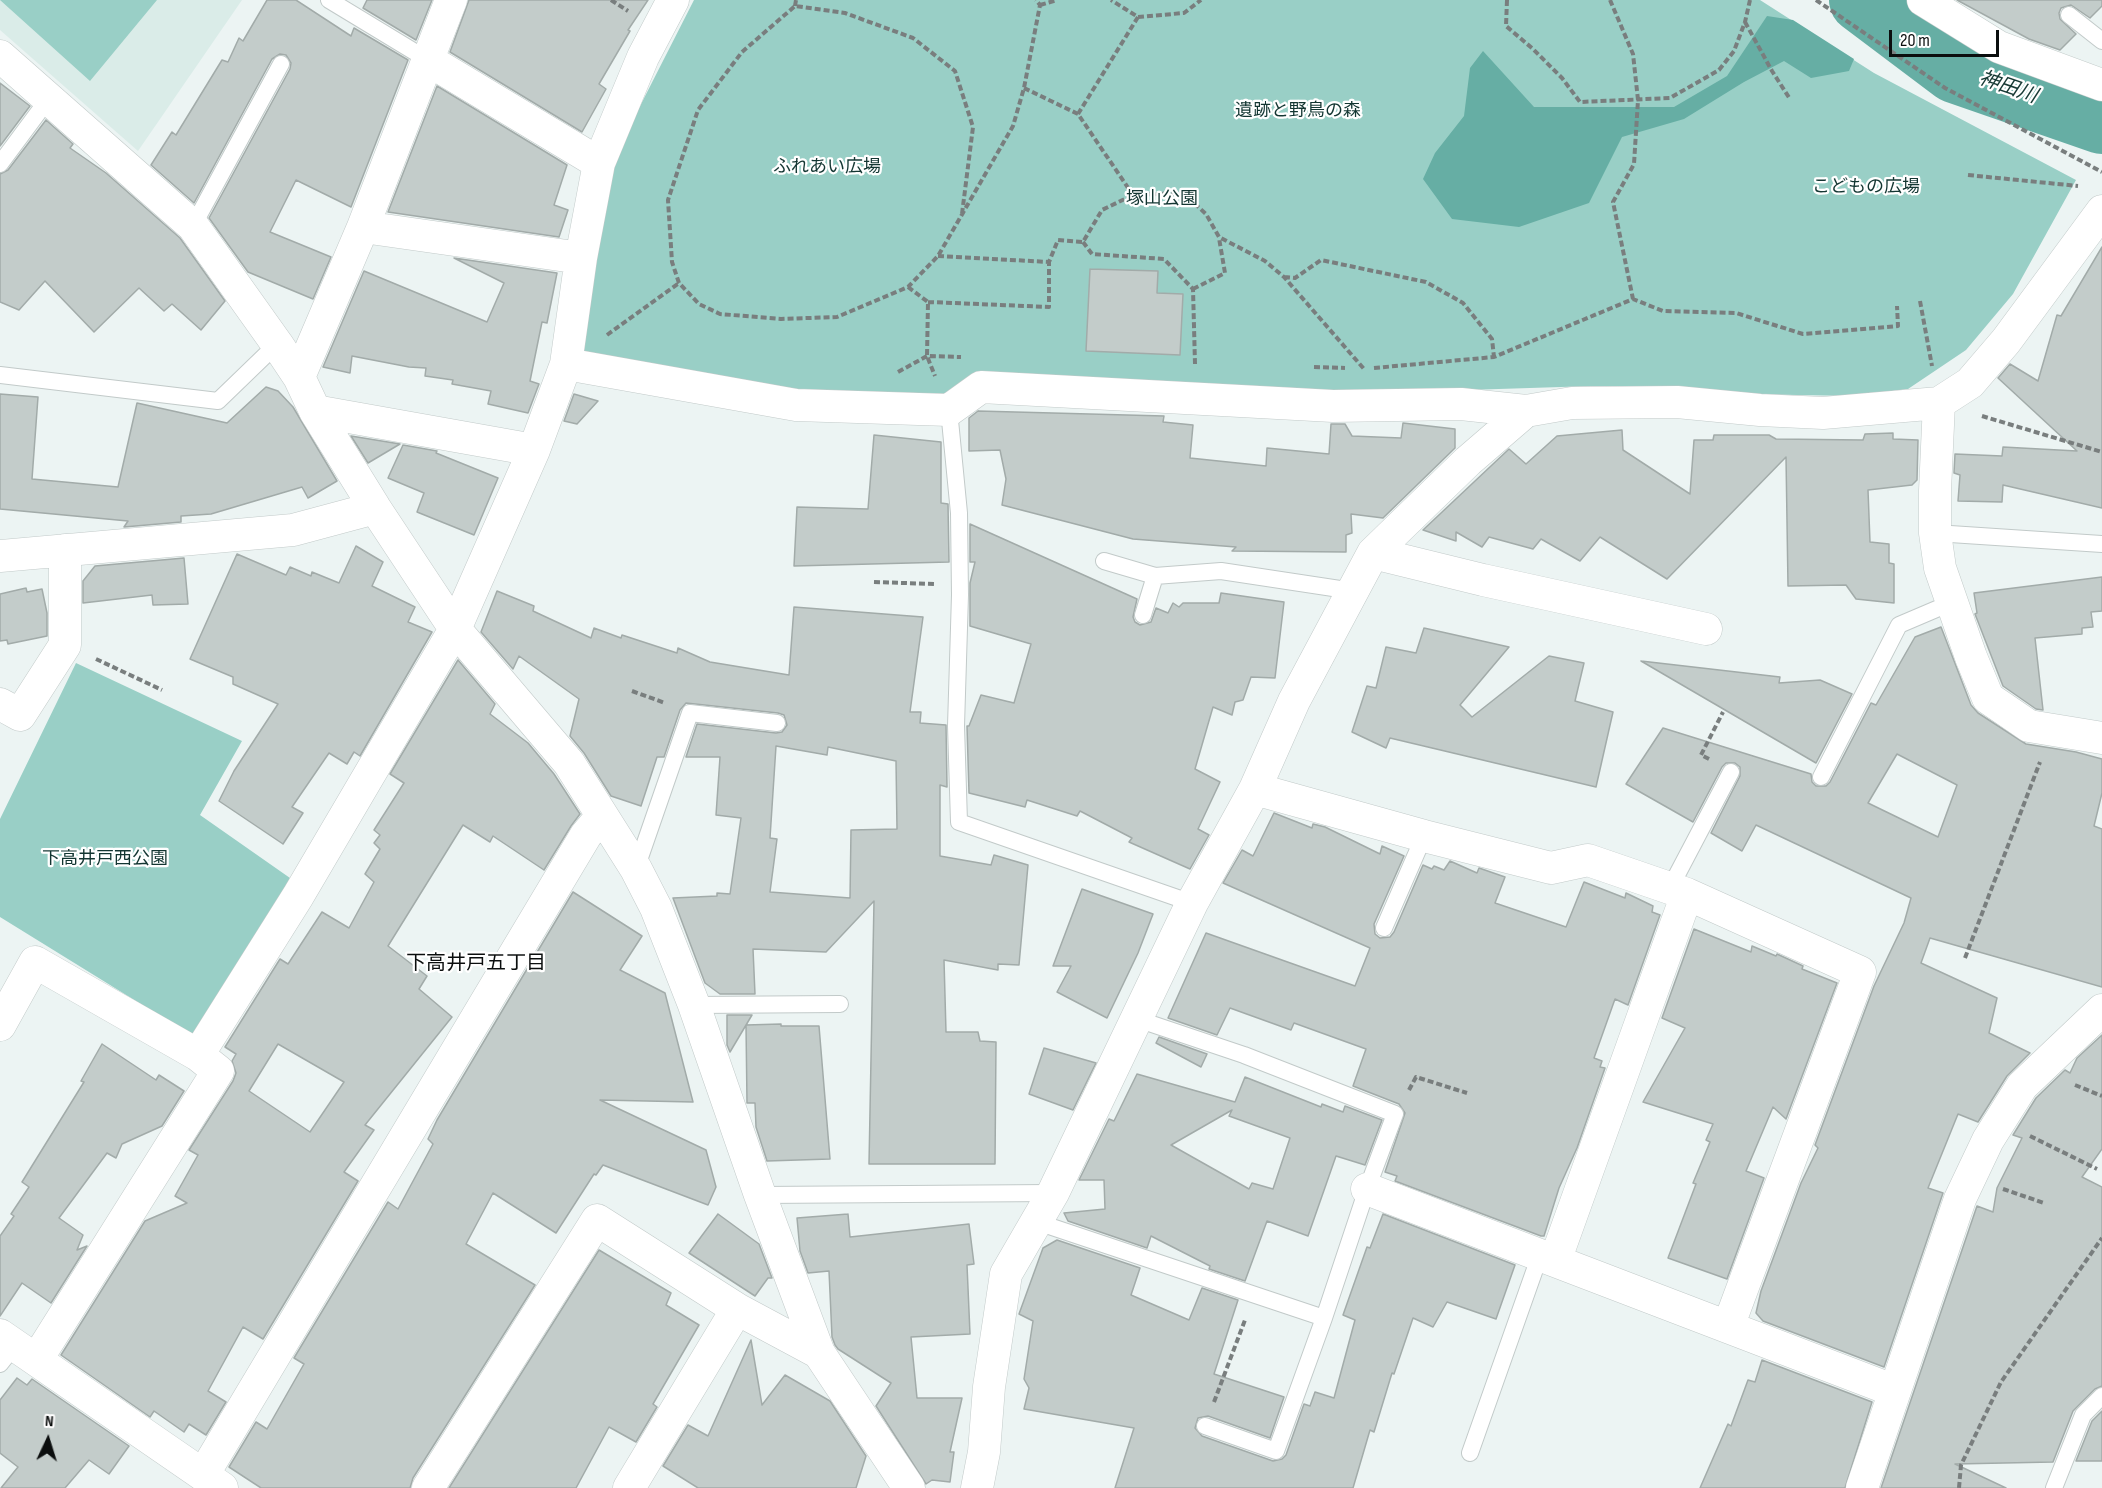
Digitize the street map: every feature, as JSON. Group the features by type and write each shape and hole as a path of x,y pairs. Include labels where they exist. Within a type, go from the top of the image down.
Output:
{"street":[{"path":"298,378 363,227 451,0"},
{"path":"198,1055 298,896 455,628 534,450 566,364 581,258 599,163 643,57 673,0"},
{"path":"1923,0 2000,47 2102,85"},
{"path":"0,56 193,226 277,344 375,508 455,628 569,763 636,869 656,908 694,1005 759,1195 819,1353 901,1485"},
{"path":"428,60 599,163"},
{"path":"566,364 796,405 949,410 981,387 1333,406 1461,404 1526,411 1572,404 1677,402 1823,413 1939,404 1970,383 2006,341 2102,211"},
{"path":"363,227 581,258"},
{"path":"1939,404 1935,533 1940,568 1988,698 2029,726 2102,738"},
{"path":"315,411 534,450"},
{"path":"977,1488 984,1452 989,1387 1006,1274 1053,1193 1192,903 1255,789 1294,701 1373,553 1468,461 1526,411"},
{"path":"0,556 293,530 375,508"},
{"path":"0,704 20,715 65,645 65,550"},
{"path":"1373,553 1706,629"},
{"path":"1255,789 1424,836 1551,868 1588,860 1678,891 1860,972 1728,1327"},
{"path":"0,1025 35,962 198,1055 218,1071 13,1351 213,1481 557,884 586,836 602,816"},
{"path":"1548,1258 1678,891"},
{"path":"1862,1488 1956,1210 1988,1140 2022,1086 2102,1010"},
{"path":"1367,1190 1895,1391"},
{"path":"428,1488 597,1220 737,1309 819,1353"},
{"path":"629,1488 737,1309"}],"lane":[{"path":"329,0 428,60"},
{"path":"2069,15 2102,41"},
{"path":"193,226 281,64"},
{"path":"0,164 49,98"},
{"path":"0,375 218,401 277,344"},
{"path":"949,410 959,513 960,585 956,726 959,822 1192,903"},
{"path":"1935,533 2102,544"},
{"path":"1104,561 1155,576 1221,571 1353,591"},
{"path":"1143,615 1155,576"},
{"path":"1821,777 1899,625 1953,602"},
{"path":"636,869 690,713 777,723"},
{"path":"1678,891 1731,772"},
{"path":"1384,928 1424,836"},
{"path":"694,1005 840,1004"},
{"path":"1137,1019 1244,1055 1395,1114 1276,1451 1205,1426"},
{"path":"759,1195 1053,1193"},
{"path":"1037,1222 1324,1318"},
{"path":"1470,1453 1548,1258"},
{"path":"2054,1488 2083,1415 2102,1396"}],"path":[{"path":"796,0 795,6 742,52 699,110 668,200 672,262 679,283 699,304 720,315 781,319 837,317 908,287 938,256 1013,126 1024,88 1040,5 1036,0"},
{"path":"1040,5 1057,0"},
{"path":"1111,0 1138,17 1184,13 1202,0"},
{"path":"1507,0 1506,26 1547,64 1580,102 1670,98 1719,70 1734,51 1745,22 1750,0"},
{"path":"1610,0 1633,54 1638,100 1634,164 1613,202 1633,299"},
{"path":"1816,0 1945,88 2102,172"},
{"path":"795,6 845,13 913,38 955,71 973,127 962,214"},
{"path":"1078,114 1138,17"},
{"path":"1745,22 1772,72 1790,99"},
{"path":"1024,88 1078,114 1133,195"},
{"path":"1968,175 2072,185 2082,188"},
{"path":"1083,242 1102,210 1133,195 1183,193 1206,214 1219,237 1225,273 1193,289"},
{"path":"1219,237 1266,261 1284,277 1364,369"},
{"path":"908,287 928,302 1049,307 1049,262 1058,240 1083,242 1092,254 1164,259 1193,289 1195,364"},
{"path":"938,256 1049,262"},
{"path":"1284,277 1295,278 1321,260 1426,282 1463,303 1492,339 1494,357 1633,299 1663,311 1736,313 1803,334 1899,326 1897,306"},
{"path":"566,364 679,283"},
{"path":"1920,301 1939,404 2102,452"},
{"path":"928,302 927,356 949,410"},
{"path":"874,582 960,585"},
{"path":"65,645 162,690"},
{"path":"632,691 690,713"},
{"path":"1723,712 1701,755 1731,772"},
{"path":"1965,958 2053,730"},
{"path":"1395,1114 1416,1077 1467,1093"},
{"path":"2000,1122 2097,1169"},
{"path":"1970,1177 2044,1203"},
{"path":"1959,1488 1961,1465 2001,1382 2102,1238"},
{"path":"1205,1426 1255,1295"}],"shaded area":[{"path":"0,0 242,0 138,151 0,30"},
{"path":"1767,16 1793,20 1854,59 1849,71 1811,78 1784,61 1744,82 1684,119 1622,137 1589,203 1519,227 1452,219 1423,179 1435,153 1464,116 1470,68 1483,51 1534,107 1674,107 1727,76"}],"green space":[{"path":"0,0 157,0 90,81"},
{"name":"塚山公園","path":"694,0 1760,0 1874,73 2076,180 2013,294 1966,350 1908,389 1855,396 1740,394 1669,386 1592,386 1156,400 805,390 576,357 610,165"},
{"name":"下高井戸西公園","path":"76,663 242,741 200,815 290,878 199,1040 0,917 0,819"}],"building":[{"path":"267,0 296,0 351,36 354,28 408,60 351,207 296,180 270,232 331,257 313,299 248,272 209,218 290,69 291,63 286,55 280,54 272,59 194,203 151,165 172,132 176,135 222,60 228,62 239,38 243,41"},
{"path":"367,0 432,0 416,40 363,8"},
{"path":"469,0 648,0 628,30 630,31 599,84 606,89 582,132 450,52"},
{"path":"1957,0 2102,0 2102,6 2090,18 2071,5 2061,8 2060,19 2076,34 2060,50 2029,39"},
{"path":"0,83 30,106 0,146"},
{"path":"437,86 567,165 554,205 568,210 559,237 388,212"},
{"path":"46,120 73,144 70,148 106,173 180,238 225,301 201,330 172,304 164,311 139,288 94,332 45,281 19,310 0,302 0,174 8,170"},
{"path":"2102,247 2102,508 2003,485 2002,502 1958,501 1960,475 1954,473 1955,454 2002,456 2003,447 2077,451 1998,378 2010,364 2038,381 2057,315 2061,316"},
{"path":"454,258 557,273 547,323 542,322 530,381 539,384 528,413 488,404 491,391 452,384 453,380 425,376 426,368 352,356 350,373 323,367 364,271 487,322 504,283"},
{"path":"1090,269 1158,271 1157,293 1183,294 1180,355 1086,351"},
{"path":"266,387 278,391 293,407 337,481 308,498 302,487 211,514 181,516 181,522 124,527 128,521 0,509 0,394 38,397 32,479 118,487 137,403 227,423"},
{"path":"574,394 598,401 577,424 564,421"},
{"path":"978,411 1164,416 1163,422 1193,425 1190,458 1266,466 1267,448 1329,454 1331,424 1345,424 1352,436 1401,438 1403,423 1455,429 1455,448 1383,518 1351,514 1352,533 1346,535 1346,552 1232,551 1236,547 1133,539 1002,505 1006,479 1000,450 969,451 969,418"},
{"path":"1622,430 1623,450 1690,494 1694,440 1713,440 1714,435 1769,435 1776,439 1863,440 1865,434 1893,433 1893,439 1918,440 1917,480 1912,485 1868,490 1870,542 1889,544 1889,563 1894,564 1894,603 1856,599 1846,585 1788,586 1786,457 1667,579 1600,537 1580,561 1541,539 1533,549 1489,537 1482,547 1456,532 1456,541 1423,530 1509,449 1526,464 1557,436"},
{"path":"874,435 941,442 941,503 948,504 949,562 794,566 797,507 868,509"},
{"path":"351,436 400,444 368,463"},
{"path":"403,445 437,451 436,453 498,478 474,535 417,512 424,493 388,478"},
{"path":"970,524 1137,599 1133,617 1140,625 1151,622 1156,608 1168,613 1173,603 1179,607 1183,603 1219,603 1221,593 1284,602 1275,678 1251,677 1243,700 1235,702 1232,715 1213,707 1195,769 1220,782 1198,829 1209,835 1190,869 1129,842 1132,838 1080,811 1077,816 1027,800 1025,807 969,793 967,726 969,726 981,695 1014,703 1031,644 970,626 970,583 975,562 970,562"},
{"path":"356,546 383,562 372,586 415,607 408,622 432,632 360,756 354,752 347,764 329,753 292,807 303,813 283,844 219,801 234,771 278,704 233,684 233,677 190,659 237,554 286,575 290,567 311,576 312,572 339,583"},
{"path":"184,558 188,604 153,605 152,595 83,603 83,581 95,566"},
{"path":"2102,577 2102,611 2091,612 2093,627 2082,628 2082,634 2035,638 2043,710 2036,709 2003,686 1975,614 1977,613 1974,593"},
{"path":"26,588 27,592 42,589 47,613 47,636 8,644 7,640 0,641 0,594"},
{"path":"497,591 534,606 533,611 591,638 594,628 677,653 678,648 710,662 789,675 794,607 923,617 910,712 921,712 920,723 946,725 947,787 940,785 940,856 991,865 994,855 1028,865 1019,965 998,964 998,970 944,960 946,1032 978,1032 980,1041 996,1042 995,1164 869,1164 874,901 826,952 753,949 755,994 720,994 705,983 673,898 717,896 717,893 730,894 741,818 716,815 720,757 686,757 697,724 776,733 782,732 787,725 784,715 686,703 680,710 664,757 657,757 641,806 611,796 584,753 570,736 579,699 519,656 513,669 481,632","holes":["776,746 827,755 828,747 896,761 897,829 851,830 850,898 770,892 777,839 770,838"]},
{"path":"1941,627 1971,705 1978,713 2026,744 2076,752 2102,759 2102,793 2094,826 2102,829 2102,987 1930,938 1921,963 1997,998 1989,1033 2030,1053 2007,1076 1978,1122 1958,1114 1928,1188 1943,1193 1884,1367 1763,1321 1756,1313 1761,1291 1801,1183 1818,1148 1815,1145 1874,986 1904,923 1911,898 1756,825 1742,851 1711,833 1740,776 1740,767 1735,763 1726,763 1722,767 1693,822 1626,784 1663,728 1811,774 1812,782 1816,786 1826,786 1871,703 1876,705 1915,637","holes":["1897,754 1957,785 1938,837 1868,803"]},
{"path":"1424,628 1509,647 1460,705 1472,717 1549,656 1584,663 1575,701 1613,712 1596,787 1390,738 1386,748 1352,732 1367,686 1376,688 1386,647 1416,653"},
{"path":"458,660 495,704 490,714 528,743 554,774 580,814 544,870 493,836 490,842 463,825 388,946 427,976 419,989 452,1017 365,1125 374,1130 344,1172 358,1181 263,1339 243,1327 208,1391 226,1402 206,1435 189,1424 184,1432 154,1411 150,1417 61,1355 145,1221 187,1203 175,1196 198,1155 189,1150 236,1073 232,1061 236,1054 225,1047 280,959 288,964 322,912 349,928 374,882 365,874 380,849 374,843 380,835 374,830 404,783 390,774","holes":["278,1044 344,1082 310,1132 249,1091"]},
{"path":"1641,661 1780,677 1779,683 1820,680 1852,694 1816,763"},
{"path":"1274,813 1312,828 1313,824 1325,827 1380,854 1382,846 1404,856 1374,924 1375,934 1380,938 1390,937 1394,932 1423,865 1432,869 1434,866 1444,870 1450,861 1477,873 1479,868 1505,877 1495,903 1566,927 1584,882 1625,898 1626,893 1653,906 1652,912 1660,915 1628,1005 1615,999 1594,1058 1602,1061 1600,1067 1605,1068 1577,1148 1559,1188 1544,1236 1395,1181 1397,1176 1385,1172 1405,1113 1399,1104 1353,1086 1366,1049 1294,1023 1291,1030 1230,1008 1217,1035 1168,1018 1206,933 1355,986 1370,948 1223,883 1242,850 1253,856"},
{"path":"1082,889 1153,914 1138,953 1107,1018 1057,992 1071,966 1053,966"},
{"path":"573,892 642,936 620,970 665,993 693,1102 600,1100 706,1150 716,1187 708,1205 603,1165 596,1175 594,1174 556,1233 493,1193 466,1244 535,1285 413,1478 410,1488 261,1488 229,1467 256,1422 267,1429 304,1364 294,1358 388,1202 398,1209 433,1144 428,1139 437,1120"},
{"path":"1694,929 1751,952 1752,946 1776,956 1777,954 1803,966 1802,969 1837,983 1786,1119 1773,1107 1746,1171 1764,1178 1727,1279 1668,1258 1696,1184 1693,1183 1710,1142 1706,1140 1713,1124 1643,1102 1685,1028 1662,1018"},
{"path":"727,1015 752,1015 730,1052 727,1045"},
{"path":"781,1024 781,1026 819,1026 830,1159 767,1161 756,1127 755,1103 747,1103 746,1025"},
{"path":"2102,1035 2102,1149 2082,1177 2102,1187 2102,1386 2095,1389 2073,1411 2053,1462 1955,1464 2006,1488 1881,1488 1977,1206 1993,1212 1997,1188 2022,1138 2013,1135 2036,1098 2065,1070 2070,1073 2077,1058"},
{"path":"1159,1037 1207,1054 1201,1067 1156,1043"},
{"path":"102,1044 156,1080 159,1075 184,1091 162,1126 122,1144 116,1158 107,1153 59,1218 83,1235 77,1250 87,1246 51,1303 22,1283 0,1316 0,1236 14,1216 11,1214 29,1187 22,1182 84,1082 81,1081"},
{"path":"1044,1048 1096,1063 1073,1110 1029,1094"},
{"path":"1137,1074 1235,1102 1245,1077 1321,1107 1322,1104 1343,1112 1345,1106 1382,1120 1365,1165 1336,1156 1308,1236 1267,1221 1245,1281 1209,1269 1210,1266 1151,1236 1147,1248 1068,1221 1064,1213 1105,1209 1104,1180 1079,1180 1109,1119 1114,1121","holes":["1232,1110 1229,1116 1290,1138 1273,1189 1252,1183 1249,1189 1171,1145"]},
{"path":"718,1214 759,1244 772,1278 768,1278 755,1296 689,1253"},
{"path":"848,1214 850,1237 969,1224 974,1264 967,1265 970,1334 911,1337 917,1398 962,1398 950,1452 954,1452 950,1482 932,1480 926,1484 876,1406 891,1383 835,1345 832,1337 829,1271 808,1273 800,1251 797,1218"},
{"path":"1383,1214 1515,1265 1496,1319 1447,1302 1433,1327 1413,1318 1394,1374 1392,1373 1374,1432 1370,1430 1353,1488 1115,1488 1134,1428 1024,1409 1029,1388 1024,1379 1033,1321 1019,1314 1043,1248 1057,1240 1140,1268 1131,1295 1189,1320 1202,1288 1238,1300 1214,1374 1284,1397 1270,1438 1208,1416 1198,1418 1195,1428 1202,1436 1273,1461 1282,1459 1286,1455 1304,1404 1310,1406 1315,1392 1334,1398 1355,1320 1343,1315 1367,1247 1370,1248"},
{"path":"599,1250 671,1293 666,1305 699,1325 653,1404 657,1407 636,1442 609,1427 576,1488 449,1488"},
{"path":"751,1340 762,1405 785,1375 830,1401 866,1456 856,1488 698,1488 663,1466 688,1425 708,1436"},
{"path":"1762,1360 1872,1402 1845,1488 1700,1488 1728,1424 1731,1426 1748,1380 1755,1382"},
{"path":"17,1378 27,1385 32,1379 129,1446 109,1474 89,1460 65,1488 1,1488 18,1467 0,1453 0,1400"},
{"path":"2102,1411 2102,1461 2076,1461 2092,1421"}],"waterway":[{"name":"神田川","path":"1862,0 1955,70 2102,121"}],"district":[{"name":"下高井戸五丁目","path":"476,964"}],"park label":[{"name":"遺跡と野鳥の森","path":"1298,111"},
{"name":"ふれあい広場","path":"827,167"},
{"name":"こどもの広場","path":"1866,187"}]}
